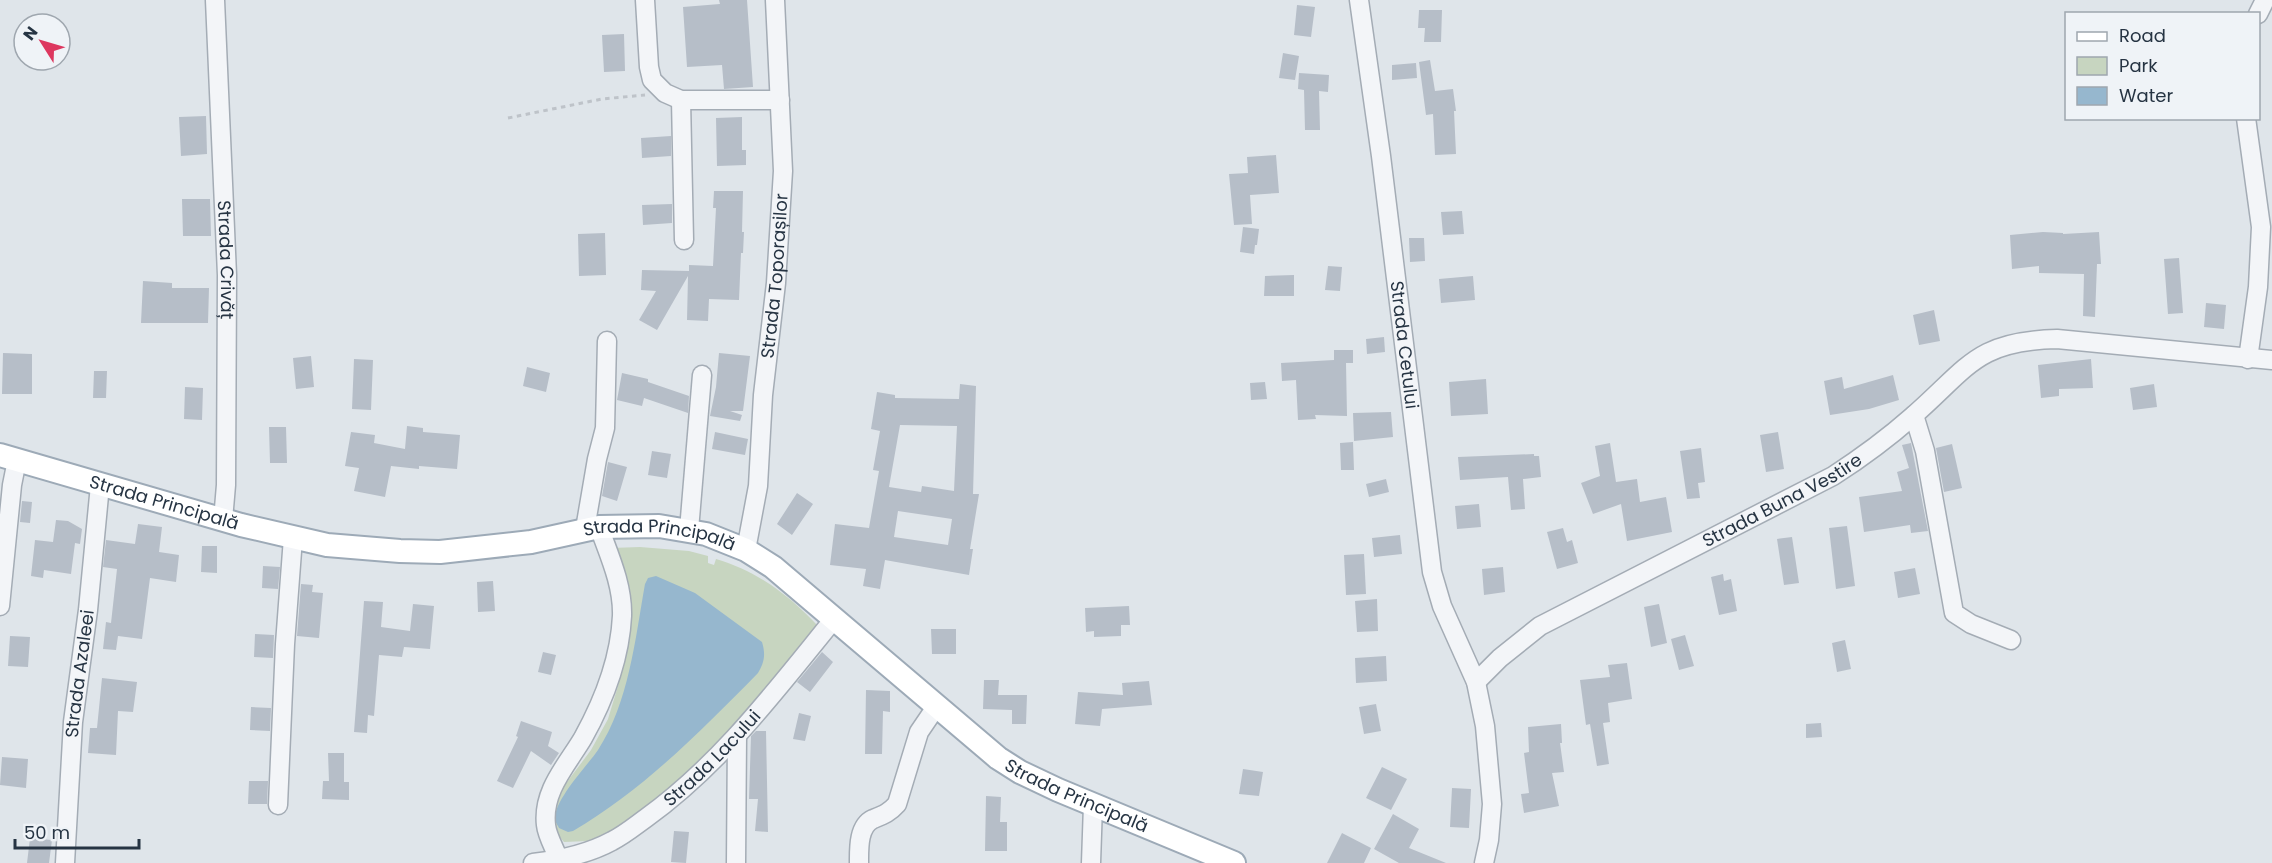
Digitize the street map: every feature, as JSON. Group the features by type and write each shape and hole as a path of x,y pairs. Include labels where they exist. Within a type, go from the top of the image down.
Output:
{"main road":[{"name":"Strada Principală","path":"8,457 223,520 293,538 353,548 440,552 531,542 592,528 659,526 706,534 746,550 773,567 936,707 998,758 1020,772 1093,805 1234,863"}],"street":[{"name":"Strada Crivăț","path":"215,0 227,275 226,485 223,520"},
{"path":"645,0 649,67 652,80 657,87 681,100 780,100"},
{"name":"Strada Toporașilor","path":"746,550 758,486 763,395 776,283 783,171 775,0"},
{"name":"Strada Cetului","path":"1359,0 1382,156 1432,572 1442,606 1476,682"},
{"path":"681,100 684,240"},
{"path":"2246,120 2261,227 2258,287 2248,358"},
{"name":"Strada Buna Vestire","path":"1476,682 1500,658 1540,626 1833,476 1867,454 1914,415 1962,368 1978,356 1998,347 2030,340 2057,339 2272,360"},
{"path":"559,860 546,827 546,807 554,784 583,738 602,699 616,653 622,615 619,584 592,528 597,459 605,428 608,341"},
{"path":"689,530 702,375"},
{"path":"1914,415 1925,451 1954,613 1971,624 2011,640"},
{"path":"0,606 12,485 8,457"},
{"name":"Strada Azaleei","path":"65,863 73,722 88,610 100,485"},
{"path":"278,805 285,644 293,538"},
{"name":"Strada Lacului","path":"533,863 559,860 613,841 666,804 709,767 834,619"},
{"path":"1476,682 1485,726 1492,804 1489,840 1484,863"},
{"path":"859,863 861,832 871,820 890,813 897,804 920,732 936,707"},
{"path":"736,863 737,736"},
{"path":"1091,863 1093,805"}],"path":[{"path":"508,118 602,99 643,96 657,87"}],"green space":[{"path":"640,547 689,551 708,556 708,563 714,565 716,559 745,570 784,594 818,626 808,644 703,761 625,825 588,841 564,842 553,829 552,816 561,790 591,750 608,719 618,686 627,642 611,548"}],"water":[{"path":"656,576 695,593 762,642 763,662 758,673 670,758 599,815 568,832 559,828 555,820 559,803 598,750 609,731 624,691 645,584 648,578"}],"building":[{"path":"719,0 747,0 753,87 724,89 722,65 687,67 683,7 720,4"},
{"path":"1297,5 1315,7 1311,37 1294,35"},
{"path":"1419,10 1442,10 1441,42 1424,42 1425,28 1418,28"},
{"path":"624,34 625,71 604,72 602,35"},
{"path":"1283,53 1299,56 1295,80 1279,78"},
{"path":"1430,60 1435,91 1453,89 1456,111 1454,111 1456,154 1435,155 1433,114 1426,115 1419,62"},
{"path":"1416,63 1417,78 1392,80 1392,65"},
{"path":"1299,73 1329,75 1328,92 1319,91 1320,130 1305,130 1304,90 1298,89"},
{"path":"206,116 207,154 181,156 179,117"},
{"path":"742,117 742,150 746,150 746,165 717,166 716,118"},
{"path":"671,136 671,156 642,158 641,138"},
{"path":"1276,155 1279,193 1250,195 1252,224 1234,225 1229,174 1248,173 1247,157"},
{"path":"714,191 743,191 742,232 744,232 739,300 709,299 708,321 687,320 688,276 657,330 639,320 656,291 641,290 642,270 689,271 689,265 713,266 716,208 713,208"},
{"path":"182,199 210,199 211,236 183,236"},
{"path":"672,204 672,223 643,225 642,205"},
{"path":"1462,211 1464,234 1443,235 1441,212"},
{"path":"1243,227 1259,229 1254,254 1240,252"},
{"path":"2043,232 2063,234 2099,232 2101,264 2097,264 2095,317 2083,316 2084,274 2039,273 2039,266 2012,269 2010,235"},
{"path":"605,233 606,275 579,276 578,234"},
{"path":"1409,238 1424,238 1425,261 1410,262"},
{"path":"2179,258 2183,313 2168,314 2164,259"},
{"path":"1328,266 1342,267 1340,291 1325,290"},
{"path":"1294,275 1294,296 1264,296 1265,276"},
{"path":"1473,276 1475,300 1441,303 1439,279"},
{"path":"143,281 172,283 172,288 209,288 208,323 141,323"},
{"path":"2206,303 2226,305 2224,329 2204,327"},
{"path":"1934,310 1940,341 1919,345 1913,315"},
{"path":"1384,337 1385,352 1367,354 1366,339"},
{"path":"1334,350 1353,350 1353,363 1346,363 1347,416 1315,415 1316,419 1298,420 1296,380 1282,381 1281,363 1334,360"},
{"path":"3,353 32,354 32,394 2,394"},
{"path":"719,353 750,356 743,411 730,411 742,415 740,421 710,416 716,387"},
{"path":"311,356 314,387 296,389 293,358"},
{"path":"354,359 373,360 371,410 352,409"},
{"path":"2091,359 2093,388 2059,389 2059,396 2041,398 2038,365"},
{"path":"527,367 550,373 546,392 523,386"},
{"path":"94,371 107,371 106,398 93,398"},
{"path":"622,373 648,379 648,382 689,396 688,413 644,398 642,406 617,400"},
{"path":"1893,375 1899,400 1869,409 1830,415 1824,381 1842,377 1844,389"},
{"path":"1486,379 1488,414 1451,416 1449,382"},
{"path":"1265,382 1267,399 1251,400 1250,383"},
{"path":"960,384 976,386 973,494 979,494 970,549 973,549 969,575 885,560 880,589 863,586 866,569 830,565 835,524 869,528 879,471 873,470 880,431 871,429 877,392 895,395 895,398 959,399","holes":["900,425 957,426 954,491 922,486 921,492 889,487","898,511 952,519 948,545 894,537"]},
{"path":"2154,384 2157,407 2133,410 2130,388"},
{"path":"185,387 203,388 202,420 184,419"},
{"path":"1391,412 1393,437 1354,441 1353,413"},
{"path":"407,426 423,428 423,432 460,435 457,469 391,466 385,497 354,491 359,468 345,466 351,432 375,435 374,443 405,449"},
{"path":"269,427 286,427 287,463 270,463"},
{"path":"715,432 748,439 745,455 712,449"},
{"path":"1778,432 1784,469 1766,472 1760,435"},
{"path":"1353,442 1354,470 1341,470 1340,443"},
{"path":"1610,443 1616,482 1637,479 1640,502 1666,497 1672,532 1627,541 1621,504 1593,514 1581,483 1600,476 1595,446"},
{"path":"1911,443 1928,531 1911,533 1910,525 1864,532 1859,497 1902,491 1897,472 1909,468 1902,445"},
{"path":"1952,444 1962,488 1944,492 1936,448"},
{"path":"1701,448 1705,482 1698,483 1700,498 1687,499 1680,451"},
{"path":"652,451 671,454 667,478 648,475"},
{"path":"1534,454 1534,456 1539,456 1541,477 1523,479 1525,509 1511,510 1508,477 1460,480 1458,457"},
{"path":"608,462 627,467 617,501 602,496"},
{"path":"1386,479 1389,492 1369,497 1366,484"},
{"path":"797,493 813,504 792,535 777,524"},
{"path":"22,501 32,502 30,523 20,522"},
{"path":"1479,504 1481,527 1457,529 1455,506"},
{"path":"56,520 68,521 82,529 80,544 75,543 71,574 44,570 43,578 31,576 35,540 53,542"},
{"path":"138,524 162,527 159,552 179,555 176,582 150,578 142,639 118,636 116,650 103,649 106,622 111,623 117,569 103,567 106,540 135,544"},
{"path":"1847,526 1855,586 1836,589 1829,528"},
{"path":"1563,528 1567,542 1572,540 1578,563 1557,569 1547,532"},
{"path":"1400,535 1402,554 1374,557 1372,538"},
{"path":"1792,537 1799,583 1784,585 1777,539"},
{"path":"202,546 217,546 217,573 201,572"},
{"path":"1364,554 1366,594 1346,595 1344,555"},
{"path":"263,566 280,567 278,589 262,588"},
{"path":"1503,567 1505,592 1484,595 1482,569"},
{"path":"1915,568 1920,594 1898,598 1894,572"},
{"path":"1723,574 1724,581 1731,579 1737,611 1719,615 1711,577"},
{"path":"493,581 495,611 478,612 477,582"},
{"path":"301,584 313,585 312,592 323,593 319,638 297,636"},
{"path":"1377,599 1378,631 1357,632 1355,601"},
{"path":"364,601 383,602 381,627 410,631 413,604 434,606 430,649 404,647 402,657 379,655 374,716 368,715 367,733 354,732"},
{"path":"1659,604 1667,643 1651,647 1644,607"},
{"path":"1129,606 1130,625 1121,625 1121,636 1094,637 1094,631 1086,632 1085,608"},
{"path":"931,629 956,629 956,654 932,654"},
{"path":"255,634 274,635 273,658 254,657"},
{"path":"1685,635 1694,666 1679,670 1671,639"},
{"path":"10,636 30,637 28,667 8,666"},
{"path":"1845,640 1851,669 1837,672 1832,643"},
{"path":"543,652 556,655 551,675 538,672"},
{"path":"822,652 833,662 810,692 797,682"},
{"path":"1386,656 1387,681 1356,683 1355,658"},
{"path":"1627,663 1632,699 1608,703 1610,722 1603,723 1609,764 1597,766 1590,724 1586,725 1580,680 1610,677 1608,665"},
{"path":"102,678 137,682 133,712 118,711 116,755 88,753 90,728 97,728"},
{"path":"984,680 999,680 998,695 1027,695 1026,724 1012,724 1012,710 983,709"},
{"path":"1149,681 1152,705 1102,709 1100,726 1075,724 1078,692 1123,695 1122,683"},
{"path":"866,690 890,691 890,712 883,711 882,754 865,754"},
{"path":"1376,704 1381,731 1364,734 1359,707"},
{"path":"251,707 271,708 270,731 250,730"},
{"path":"799,713 811,716 805,741 793,739"},
{"path":"521,721 552,732 548,746 559,753 551,765 531,751 513,788 497,781 518,737 516,736"},
{"path":"1821,723 1822,737 1806,738 1806,724"},
{"path":"1561,724 1562,743 1560,743 1564,772 1552,773 1559,806 1524,813 1521,794 1529,793 1524,753 1529,752 1528,727"},
{"path":"756,731 766,731 768,832 755,831 758,799 749,799 751,736"},
{"path":"328,753 344,753 344,782 349,782 349,800 322,799 323,781 329,781"},
{"path":"2,757 28,759 26,788 0,785"},
{"path":"1382,767 1407,779 1391,810 1366,798"},
{"path":"1243,769 1263,772 1259,796 1239,794"},
{"path":"249,781 268,781 267,804 248,804"},
{"path":"1452,788 1471,789 1469,828 1450,827"},
{"path":"986,796 1001,797 1000,822 1007,822 1007,851 985,851"},
{"path":"1393,814 1419,829 1409,848 1446,863 1399,863 1374,849"},
{"path":"674,831 689,832 686,863 671,862"},
{"path":"1342,833 1371,848 1364,863 1327,863"},
{"path":"30,838 52,840 49,863 27,863"}]}
